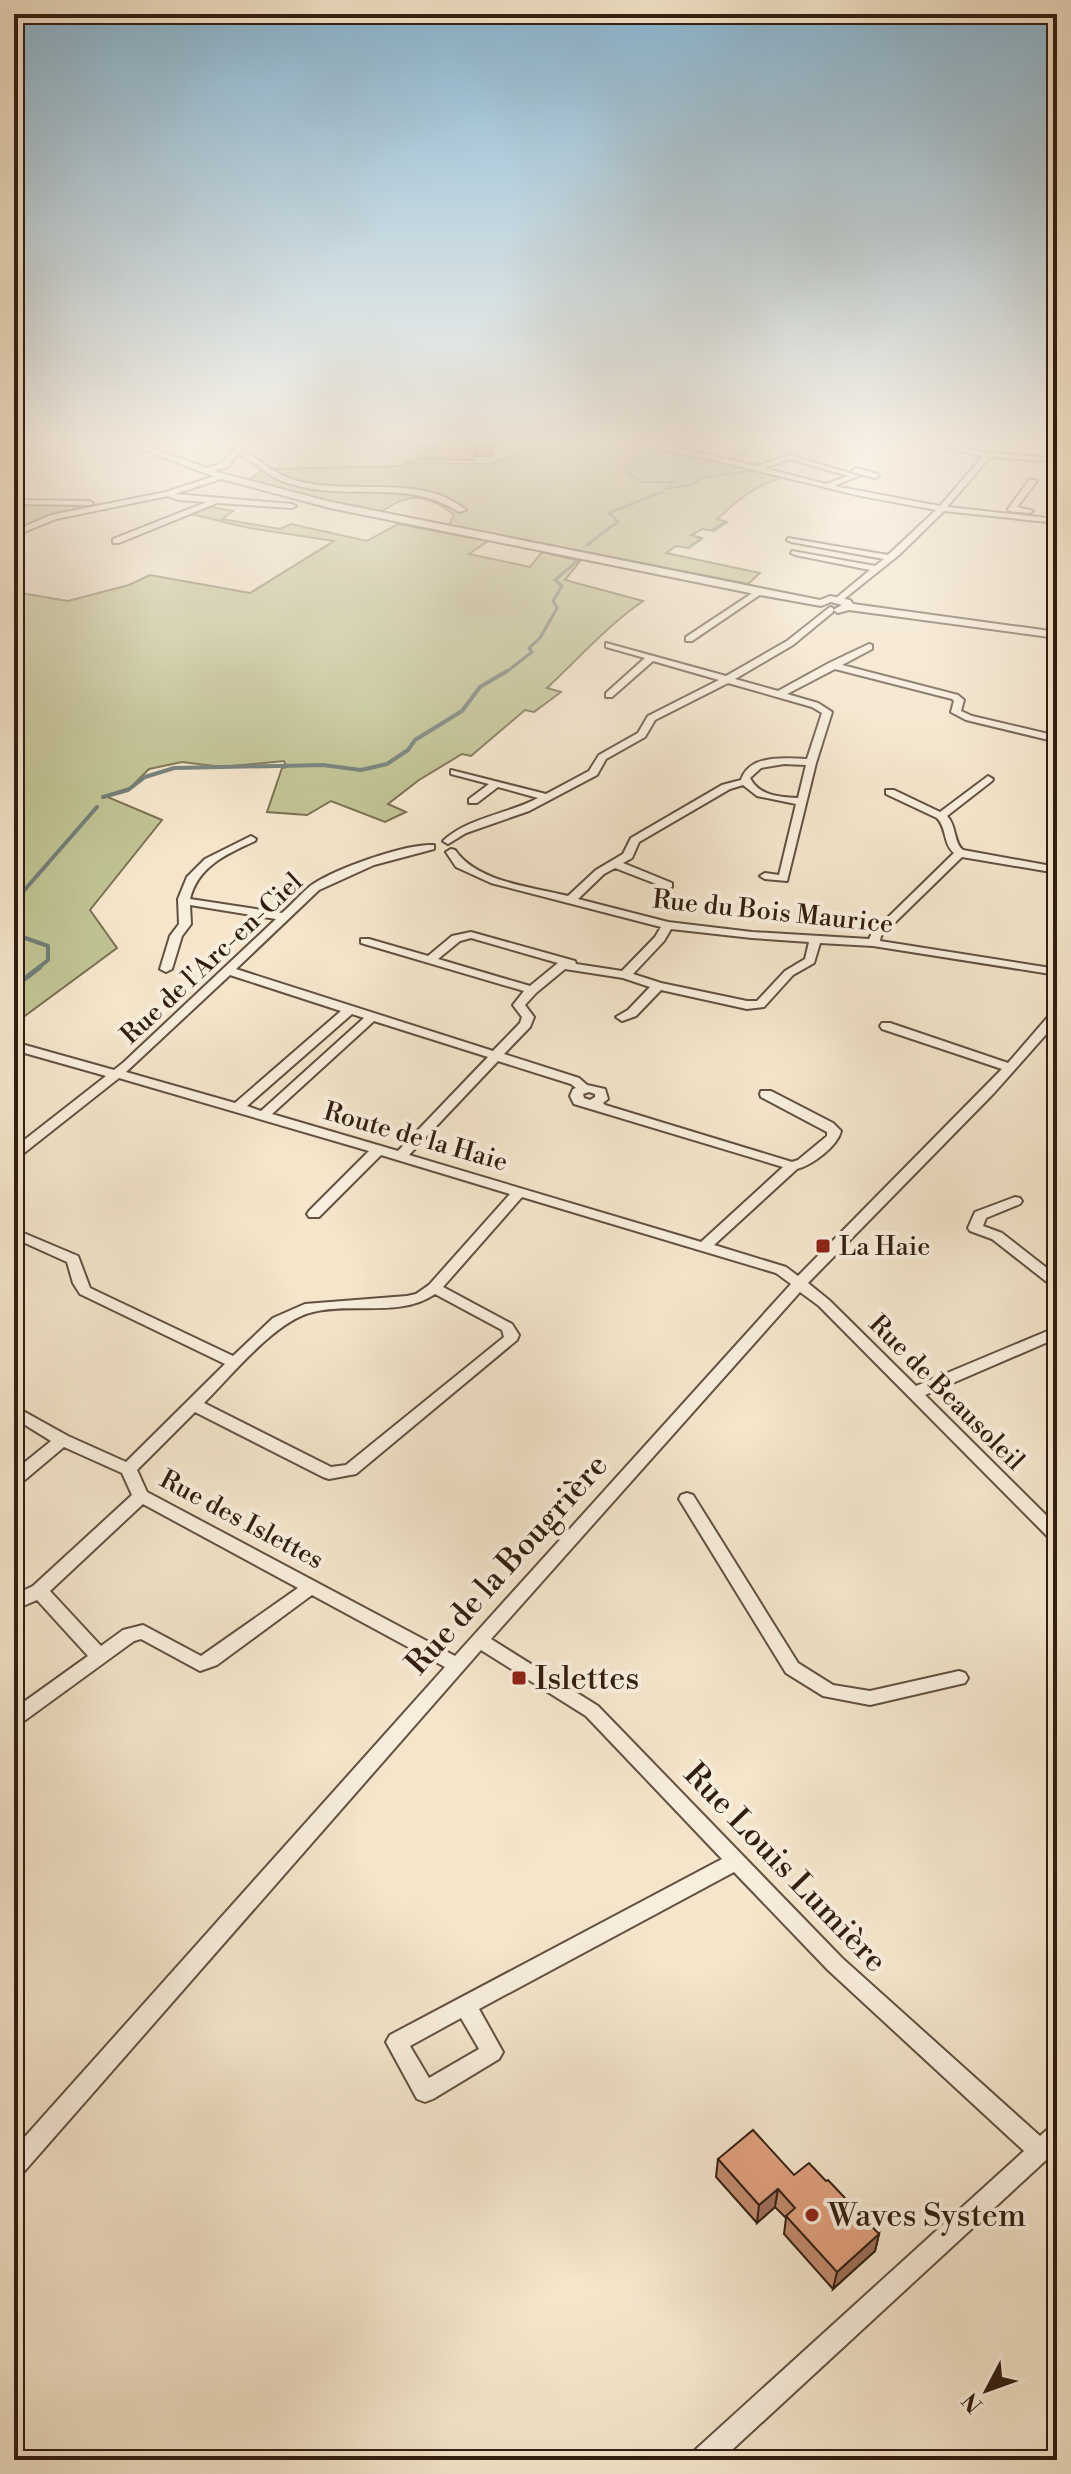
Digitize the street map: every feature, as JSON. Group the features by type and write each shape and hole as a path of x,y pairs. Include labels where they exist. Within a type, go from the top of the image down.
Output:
{"street":[{"path":"595,558 825,606 844,603 1057,635"},
{"path":"823,558 876,569"},
{"path":"844,603 889,558"},
{"path":"689,639 760,592"},
{"path":"450,846 462,831 525,809 593,773 602,757 642,735 651,718 809,631 825,606"},
{"path":"609,645 780,694 827,712 811,762 783,879 765,876"},
{"path":"780,694 869,647"},
{"path":"609,695 652,657"},
{"path":"832,665 955,697 959,700 956,712 1057,739"},
{"path":"745,782 746,773 766,763 811,762"},
{"path":"454,772 547,797"},
{"path":"941,816 988,779"},
{"path":"745,782 755,792 768,797 801,801"},
{"path":"569,901 600,872 628,856 635,840 726,787 745,782"},
{"path":"473,801 497,783"},
{"path":"890,792 941,816 948,823 953,847 960,853 1057,870"},
{"path":"166,969 176,936 185,924 184,901 188,885 197,871 219,855 251,839"},
{"name":"Rue de l'Arc-en-Ciel","path":"14,1154 116,1075 315,888 337,876 404,851 430,847 438,853 450,846"},
{"name":"Rue du Bois Maurice","path":"450,846 455,861 472,872 569,901 668,925 873,943 1057,972"},
{"path":"873,943 876,935 960,853"},
{"path":"615,864 668,885"},
{"path":"184,901 283,917"},
{"path":"625,975 660,939 668,925"},
{"path":"430,960 456,938 471,935 658,986 747,1005 760,1004 789,973 810,961 815,939"},
{"path":"365,941 532,990"},
{"path":"400,1157 526,1024 528,1017 519,1005 532,990 555,969 576,965"},
{"path":"229,971 575,1081 584,1089 576,1094 577,1099 586,1104 595,1103 600,1108 792,1166"},
{"path":"622,1017 632,1013 658,986"},
{"path":"236,1109 350,1009"},
{"name":"Rue de la Bougrière","path":"14,2166 479,1640 800,1284 1010,1068 1057,1014"},
{"path":"261,1117 373,1016"},
{"path":"886,1026 1010,1068"},
{"name":"Route de la Haie","path":"14,1046 116,1075 141,1079 705,1246 781,1270 800,1284"},
{"path":"705,1246 792,1166 803,1163 833,1137 834,1131 766,1094"},
{"path":"314,1214 377,1151"},
{"path":"128,1469 278,1321 292,1312 310,1307 408,1301 421,1297 434,1288 520,1191"},
{"path":"1015,1201 980,1215 975,1228 997,1236 1057,1283"},
{"path":"14,1233 73,1259 78,1268 79,1284 85,1291 235,1363"},
{"name":"Rue de Beausoleil","path":"800,1284 915,1393 1057,1536"},
{"path":"195,1405 329,1473 350,1470 510,1340 512,1335 507,1327 434,1288"},
{"path":"915,1393 1057,1332"},
{"name":"Rue des Islettes","path":"14,1411 62,1440 128,1469 141,1496 457,1665"},
{"path":"14,1480 62,1440"},
{"path":"14,1603 39,1591 141,1496"},
{"path":"687,1499 792,1668 829,1691 870,1698 959,1678"},
{"path":"14,1719 129,1635 143,1632 200,1664 211,1660 312,1586"},
{"path":"39,1591 99,1656"},
{"name":"Rue Louis Lumière","path":"479,1640 592,1711 835,1964 1049,2143"},
{"path":"465,2005 492,2052 425,2092 397,2042 465,2005 737,1861"},
{"path":"703,2460 1049,2143"}],"green space":[{"path":"306,558 490,558 530,567 537,558 569,558 580,561 565,580 643,601 606,631 547,688 561,692 534,712 525,710 471,756 462,754 419,780 388,804 406,812 385,822 331,801 307,815 267,812 282,768 287,767 284,761 222,767 182,762 149,769 130,788 105,796 162,820 90,910 117,948 14,1024 14,592 68,601 129,585 150,575 250,593"},
{"path":"619,558 692,558 760,573 748,584"}],"building":[{"name":"Waves System","path":"753,2130 794,2175 809,2163 879,2234 837,2272 786,2216 795,2208 778,2189 759,2205 718,2159"}],"waterway":[{"path":"505,673 532,652 529,648 540,638 557,608 553,601 562,586 555,580 577,561"},
{"path":"103,797 128,790 145,777 174,768 323,765 361,770 387,764 408,750 415,740 462,711 480,687 507,671"},
{"path":"14,902 97,807"},
{"path":"14,934 48,946 48,960 37,969"},
{"path":"14,987 40,967"}],"place":[{"name":"La Haie","path":"823,1246"},
{"name":"Islettes","path":"519,1678"},
{"name":"Waves System","path":"812,2215"}]}
